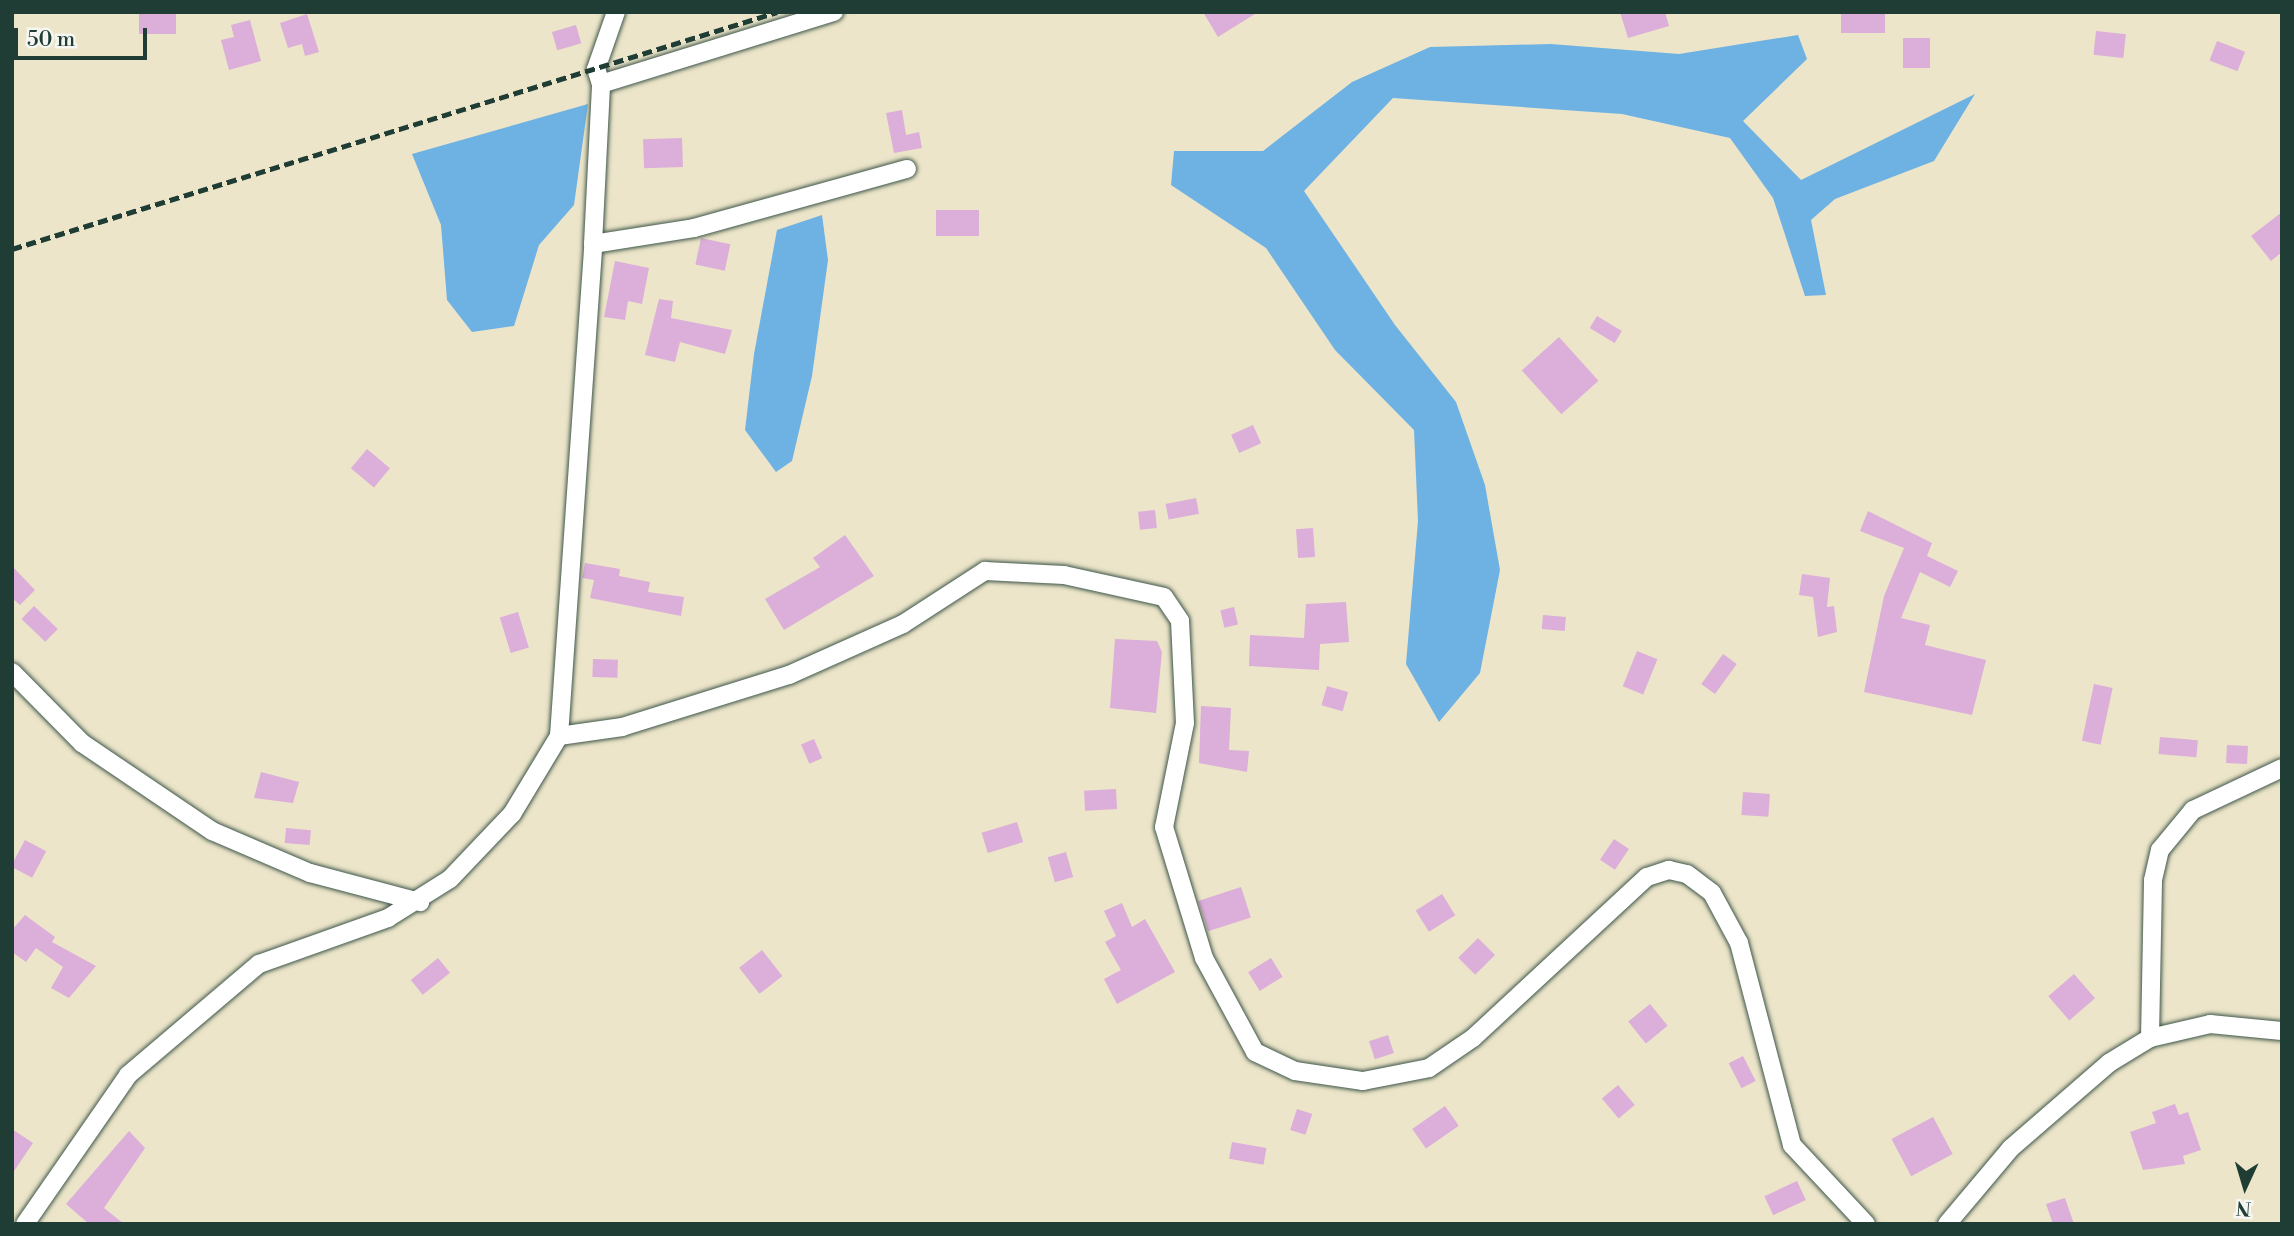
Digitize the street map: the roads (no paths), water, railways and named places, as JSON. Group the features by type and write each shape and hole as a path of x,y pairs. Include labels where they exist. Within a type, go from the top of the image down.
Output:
{"street":[{"path":"25,1224 128,1075 259,964 420,902 512,814 559,736 593,244 601,84 596,69 616,12"},
{"path":"601,84 834,12"},
{"path":"593,244 694,228 907,169"},
{"path":"559,736 622,727 789,675 903,624 985,571 1064,575 1164,597 1180,621 1185,723 1164,827 1204,958 1255,1052 1295,1072 1363,1081 1429,1068 1474,1038 1637,884 1669,870 1687,874 1712,893 1739,943 1792,1145 1866,1224"},
{"path":"12,671 82,743 212,831 310,873 420,902"},
{"path":"2150,1038 2153,880 2160,850 2193,810 2282,768"},
{"path":"1947,1224 2011,1148 2109,1063 2150,1038 2210,1024 2282,1031"}],"water":[{"path":"1798,35 1807,59 1743,121 1801,180 1975,94 1934,161 1835,199 1811,220 1826,295 1805,296 1773,198 1730,138 1622,114 1393,98 1304,191 1395,325 1456,402 1485,485 1500,570 1480,673 1439,722 1406,664 1418,521 1414,430 1335,350 1266,248 1171,185 1174,151 1263,151 1352,82 1430,47 1551,44 1679,54"},
{"path":"588,104 574,205 539,245 514,326 472,332 447,300 441,225 412,154"},
{"path":"822,215 828,260 812,376 792,461 776,472 745,430 754,354 777,230"}],"railway":[{"path":"12,249 777,12"}]}
